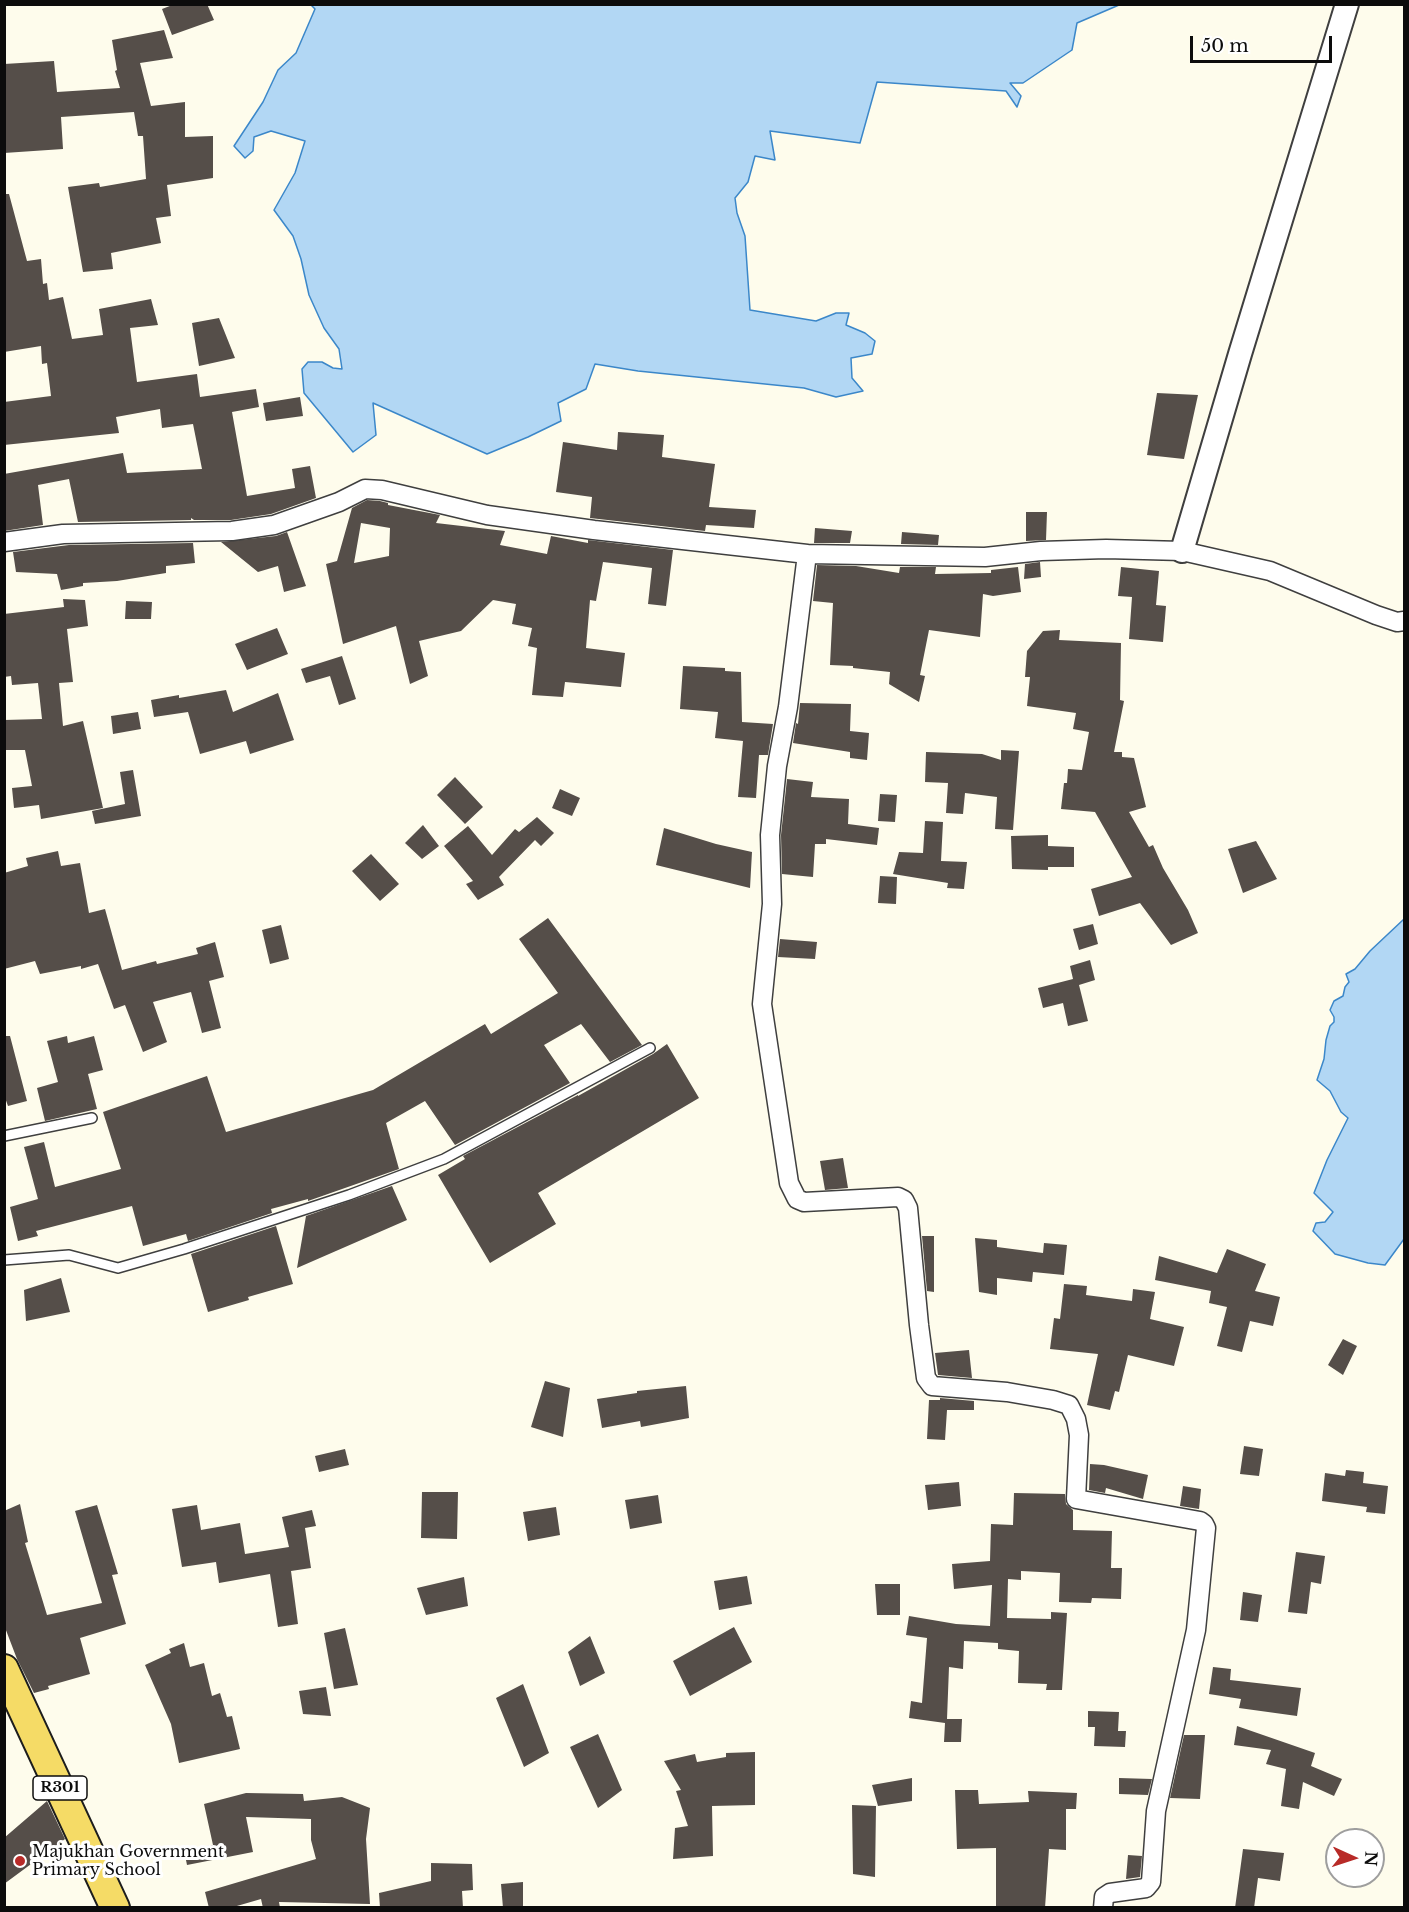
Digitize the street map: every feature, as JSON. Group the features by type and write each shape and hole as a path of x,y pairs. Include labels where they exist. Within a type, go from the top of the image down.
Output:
{"main road":[{"name":"R301","path":"6,1677 115,1908"}],"street":[{"path":"1182,551 1236,365 1347,4"},
{"path":"4,542 63,534 232,531 274,525 339,502 365,489 382,490 487,515 594,530 807,554 985,556 1107,549 1182,551 1270,571 1376,615 1397,622 1404,621"},
{"path":"807,554 788,707 777,766 770,835 771,904 762,1004 789,1183 797,1198 804,1202 898,1197 904,1200 908,1208 926,1378 932,1386 1007,1392 1069,1405 1076,1419 1079,1435 1076,1499 1200,1521 1206,1528 1196,1630 1156,1811 1151,1882 1146,1888 1110,1893 1104,1897 1103,1908"}],"lane":[{"path":"4,1260 69,1255 118,1268 228,1235 349,1195 444,1159 650,1048"},
{"path":"4,1137 92,1118"}],"water":[{"path":"311,5 1119,5 1077,23 1072,50 1023,83 1010,83 1021,96 1017,107 1006,91 877,82 860,143 770,131 775,160 755,156 748,182 735,198 737,213 745,236 750,310 816,321 836,313 849,313 846,325 865,333 875,341 872,354 851,358 852,378 863,391 836,397 804,388 638,371 595,364 586,389 558,403 561,421 487,454 373,403 376,435 353,452 304,393 302,369 308,362 322,362 333,368 342,369 339,349 324,328 309,295 293,236 274,210 295,173 305,141 271,131 254,137 253,151 245,158 234,146 263,102 278,70 296,53 315,9"},
{"path":"1404,919 1404,1239 1385,1265 1335,1254 1313,1231 1316,1223 1325,1222 1333,1212 1314,1193 1348,1118 1341,1112 1330,1091 1317,1080 1324,1059 1330,1026 1334,1022 1330,1010 1334,1001 1343,996 1349,982 1346,974 1355,969 1370,951"}],"building":[{"path":"175,4 207,4 214,20 172,35 162,9"},
{"path":"164,30 173,58 140,63 151,106 185,102 185,137 213,136 213,178 167,185 171,216 156,218 161,243 111,253 113,269 83,272 68,187 99,183 100,187 146,179 143,136 138,136 134,112 61,117 63,149 4,153 4,64 54,61 57,92 120,88 115,71 117,70 112,40"},
{"path":"4,194 9,194 27,261 41,259 43,284 47,283 49,300 63,297 72,339 103,335 99,309 151,299 158,325 130,328 137,382 197,374 200,397 256,389 259,407 232,412 247,496 295,488 292,469 310,466 316,498 271,514 231,520 194,520 191,518 191,520 78,522 69,479 38,485 43,525 4,531 4,474 123,453 127,473 202,469 193,424 162,428 160,409 116,417 119,433 4,445 4,402 51,396 47,363 42,364 41,346 4,352"},
{"path":"219,318 235,358 199,366 192,323"},
{"path":"1157,393 1198,395 1184,459 1147,455"},
{"path":"300,397 303,416 266,421 263,403"},
{"path":"618,432 664,435 662,457 715,464 709,507 756,510 754,528 706,525 705,531 590,518 592,497 556,492 563,442 617,450"},
{"path":"367,500 380,501 388,505 440,515 436,523 505,531 500,545 547,554 551,536 588,543 588,540 673,550 666,606 648,604 652,568 603,562 596,601 590,600 586,648 625,653 621,687 565,682 563,697 532,695 537,648 528,646 532,628 512,624 516,604 493,600 461,631 419,641 428,676 410,684 396,626 343,644 326,564 337,561 352,508","holes":["361,523 390,528 389,556 354,563"]},
{"path":"1026,512 1047,512 1046,540 1026,541"},
{"path":"815,528 852,531 850,543 814,543"},
{"path":"287,532 306,586 284,592 278,566 258,572 221,542 276,536"},
{"path":"902,532 939,535 938,545 901,544"},
{"path":"193,543 195,563 166,566 166,573 117,581 83,583 83,586 61,590 57,574 16,572 13,552 69,545"},
{"path":"1040,562 1041,577 1024,579 1025,564"},
{"path":"817,565 856,566 899,573 900,567 936,567 935,574 991,573 991,570 1018,567 1021,592 993,596 983,594 980,637 929,630 920,675 925,676 919,702 889,684 890,672 830,665 833,603 813,601"},
{"path":"1121,567 1159,571 1156,605 1166,606 1163,642 1129,639 1132,597 1118,596"},
{"path":"63,599 85,600 88,626 67,629 73,682 59,683 63,726 83,721 103,808 41,819 39,805 14,808 12,788 32,786 25,750 4,750 4,720 42,719 38,683 12,685 11,676 4,677 4,614 64,607"},
{"path":"126,601 152,602 151,619 125,619"},
{"path":"277,628 288,654 247,670 235,644"},
{"path":"1060,630 1059,640 1121,643 1120,700 1124,701 1114,752 1122,752 1122,757 1134,758 1146,807 1129,812 1149,847 1153,845 1198,933 1171,945 1140,903 1099,916 1091,889 1132,877 1095,812 1061,809 1068,769 1082,770 1089,732 1073,729 1076,713 1027,706 1030,677 1025,677 1027,651 1043,631"},
{"path":"342,656 356,699 339,705 330,676 306,683 301,669"},
{"path":"683,666 725,668 725,671 741,672 742,722 773,724 768,755 759,755 756,798 738,797 743,741 715,738 718,712 680,709"},
{"path":"226,690 233,712 278,693 294,740 250,754 246,741 200,754 188,712 154,717 151,700"},
{"path":"800,703 851,704 850,731 869,733 867,760 850,758 850,752 793,743"},
{"path":"138,712 141,729 113,734 111,716"},
{"path":"1001,750 1019,751 1013,830 995,829 997,797 965,793 963,814 946,813 948,783 925,782 926,752 982,754 1001,760"},
{"path":"133,770 141,816 95,824 92,811 125,804 120,772"},
{"path":"455,777 483,807 465,824 437,795"},
{"path":"787,779 813,782 811,797 849,799 848,824 879,828 877,845 826,839 826,844 815,844 813,877 782,874 781,835"},
{"path":"560,789 580,798 572,816 552,808"},
{"path":"880,794 897,795 895,822 878,821"},
{"path":"537,817 554,833 541,846 535,840 499,877 504,885 478,900 466,884 473,881 444,846 468,826 492,855 515,829 519,832"},
{"path":"925,821 943,822 941,861 967,862 964,889 947,888 948,883 893,874 899,852 923,853"},
{"path":"423,825 439,846 422,859 405,843"},
{"path":"664,828 752,852 750,888 656,865"},
{"path":"1048,835 1048,846 1074,847 1074,867 1048,867 1048,870 1012,869 1011,836"},
{"path":"1256,841 1277,879 1243,893 1228,849"},
{"path":"58,851 61,866 80,863 89,913 105,909 122,970 156,961 157,964 198,954 196,948 215,942 224,977 209,981 221,1028 202,1033 191,992 153,1002 167,1042 143,1052 125,1005 114,1009 98,964 81,969 81,966 40,974 35,961 4,969 4,873 28,866 26,858"},
{"path":"371,854 399,884 380,901 352,871"},
{"path":"880,876 897,877 896,904 878,903"},
{"path":"548,918 642,1045 610,1062 581,1024 544,1045 570,1083 455,1145 425,1101 386,1123 399,1169 308,1201 308,1199 271,1209 272,1213 188,1241 186,1234 143,1246 132,1206 36,1231 38,1236 18,1241 10,1207 38,1199 24,1147 44,1142 55,1187 121,1169 103,1112 207,1076 226,1132 373,1090 485,1024 491,1034 558,993 519,939"},
{"path":"1093,924 1098,944 1079,950 1073,929"},
{"path":"281,925 289,959 270,964 262,930"},
{"path":"780,939 817,942 815,959 778,957"},
{"path":"1090,960 1095,980 1079,985 1088,1021 1068,1026 1063,1003 1043,1008 1038,988 1073,979 1070,966"},
{"path":"4,1036 10,1036 27,1101 8,1106 4,1095"},
{"path":"67,1036 68,1043 94,1036 103,1070 88,1074 97,1109 45,1121 37,1088 58,1082 47,1041"},
{"path":"667,1044 699,1098 538,1193 556,1224 490,1263 438,1175 465,1159 463,1156 578,1096"},
{"path":"843,1158 848,1188 825,1190 820,1161"},
{"path":"392,1186 407,1220 297,1268 306,1216"},
{"path":"276,1226 293,1284 208,1312 191,1254"},
{"path":"922,1236 934,1236 934,1292 927,1291"},
{"path":"975,1238 997,1240 997,1247 1043,1253 1044,1243 1067,1245 1064,1275 1033,1272 1032,1282 997,1278 997,1295 979,1292"},
{"path":"1227,1249 1266,1264 1255,1291 1280,1297 1273,1326 1250,1321 1242,1352 1217,1346 1227,1307 1209,1303 1211,1291 1155,1280 1159,1256 1217,1273"},
{"path":"61,1278 70,1312 26,1321 24,1290"},
{"path":"1064,1284 1087,1286 1086,1295 1132,1301 1133,1289 1155,1292 1150,1319 1184,1327 1174,1366 1128,1355 1119,1392 1115,1391 1110,1410 1087,1405 1098,1354 1050,1349 1054,1318 1060,1319"},
{"path":"1343,1339 1357,1346 1343,1375 1328,1365"},
{"path":"969,1350 972,1378 938,1375 935,1353"},
{"path":"545,1381 570,1388 563,1437 531,1427"},
{"path":"686,1386 689,1418 641,1427 640,1421 602,1428 597,1399 637,1393 637,1391"},
{"path":"940,1398 974,1401 974,1410 947,1410 945,1440 927,1439 929,1400 940,1400"},
{"path":"1244,1446 1263,1449 1259,1476 1240,1474"},
{"path":"345,1449 349,1465 319,1472 315,1456"},
{"path":"1090,1464 1148,1475 1143,1499 1106,1488 1105,1493 1089,1490"},
{"path":"1346,1470 1364,1472 1363,1483 1388,1486 1385,1514 1366,1512 1367,1507 1322,1501 1325,1473 1345,1476"},
{"path":"959,1482 961,1506 928,1510 925,1485"},
{"path":"1183,1486 1201,1489 1199,1509 1180,1506"},
{"path":"422,1492 458,1492 457,1539 421,1538"},
{"path":"1014,1493 1065,1494 1066,1504 1073,1510 1073,1530 1112,1531 1111,1568 1122,1568 1121,1599 1092,1598 1091,1603 1059,1602 1060,1573 1021,1571 1021,1580 1008,1579 1007,1618 1051,1619 1051,1612 1067,1613 1062,1690 1046,1690 1047,1684 1018,1683 1019,1651 998,1649 998,1643 964,1641 963,1669 949,1667 947,1719 962,1719 961,1742 944,1742 945,1723 909,1718 911,1701 922,1703 927,1638 906,1635 909,1616 956,1624 990,1626 992,1585 954,1589 952,1564 990,1561 991,1524 1013,1525"},
{"path":"658,1495 662,1523 630,1529 625,1500"},
{"path":"20,1504 28,1542 25,1543 47,1615 102,1603 75,1511 97,1505 118,1574 112,1575 126,1624 80,1638 90,1674 48,1686 49,1689 34,1693 17,1659 4,1625 4,1511"},
{"path":"197,1505 201,1530 240,1523 245,1554 289,1547 282,1517 312,1510 316,1526 305,1528 311,1568 291,1571 298,1624 278,1627 270,1574 219,1583 216,1562 182,1567 172,1509"},
{"path":"556,1507 560,1535 528,1541 523,1512"},
{"path":"1296,1552 1325,1556 1321,1584 1311,1582 1307,1614 1288,1612"},
{"path":"747,1576 752,1604 719,1610 714,1581"},
{"path":"464,1577 468,1606 426,1615 417,1588"},
{"path":"875,1584 900,1584 900,1615 877,1615"},
{"path":"1243,1592 1262,1595 1258,1622 1240,1620"},
{"path":"734,1627 752,1662 690,1696 673,1661"},
{"path":"345,1628 358,1685 334,1689 324,1633"},
{"path":"590,1636 605,1673 580,1686 568,1652"},
{"path":"184,1643 190,1667 204,1663 212,1696 220,1693 227,1717 232,1716 240,1749 179,1763 171,1724 145,1665 171,1653 169,1649"},
{"path":"1213,1667 1231,1669 1230,1680 1301,1688 1297,1716 1239,1708 1241,1699 1209,1694"},
{"path":"523,1684 549,1753 524,1767 496,1698"},
{"path":"326,1687 331,1716 303,1714 299,1691"},
{"path":"1088,1711 1119,1712 1118,1731 1126,1731 1125,1747 1094,1746 1095,1727 1088,1727"},
{"path":"1237,1726 1315,1753 1311,1766 1342,1779 1334,1796 1303,1782 1299,1809 1281,1806 1286,1769 1266,1764 1271,1750 1234,1745"},
{"path":"598,1734 622,1790 598,1808 570,1747"},
{"path":"1184,1735 1205,1735 1200,1799 1170,1798"},
{"path":"755,1752 755,1805 712,1806 713,1856 673,1859 675,1828 688,1826 676,1791 681,1790 664,1761 695,1754 697,1762 726,1757 726,1753"},
{"path":"912,1778 912,1801 878,1806 872,1785"},
{"path":"1119,1778 1152,1779 1148,1795 1119,1794"},
{"path":"955,1790 978,1790 979,1804 1029,1802 1028,1791 1077,1793 1076,1809 1066,1809 1066,1850 1049,1849 1045,1908 996,1908 996,1848 957,1849"},
{"path":"246,1793 303,1794 304,1801 342,1797 370,1808 366,1839 370,1904 279,1902 280,1908 263,1908 261,1899 230,1908 209,1908 205,1892 316,1859 311,1840 311,1819 246,1817 253,1852 187,1865 184,1850 213,1845 204,1804"},
{"name":"Majukhan Government Primary School","path":"47,1801 65,1839 4,1884 4,1838"},
{"path":"852,1805 876,1806 875,1877 853,1874"},
{"path":"1243,1849 1284,1853 1280,1881 1258,1878 1254,1908 1235,1908"},
{"path":"1128,1855 1142,1856 1140,1877 1126,1879"},
{"path":"431,1863 472,1864 473,1890 462,1891 463,1908 380,1908 379,1893 431,1881"},
{"path":"523,1882 523,1908 503,1908 501,1884"}],"place":[{"name":"Majukhan Government Primary School","path":"20,1861"}]}
